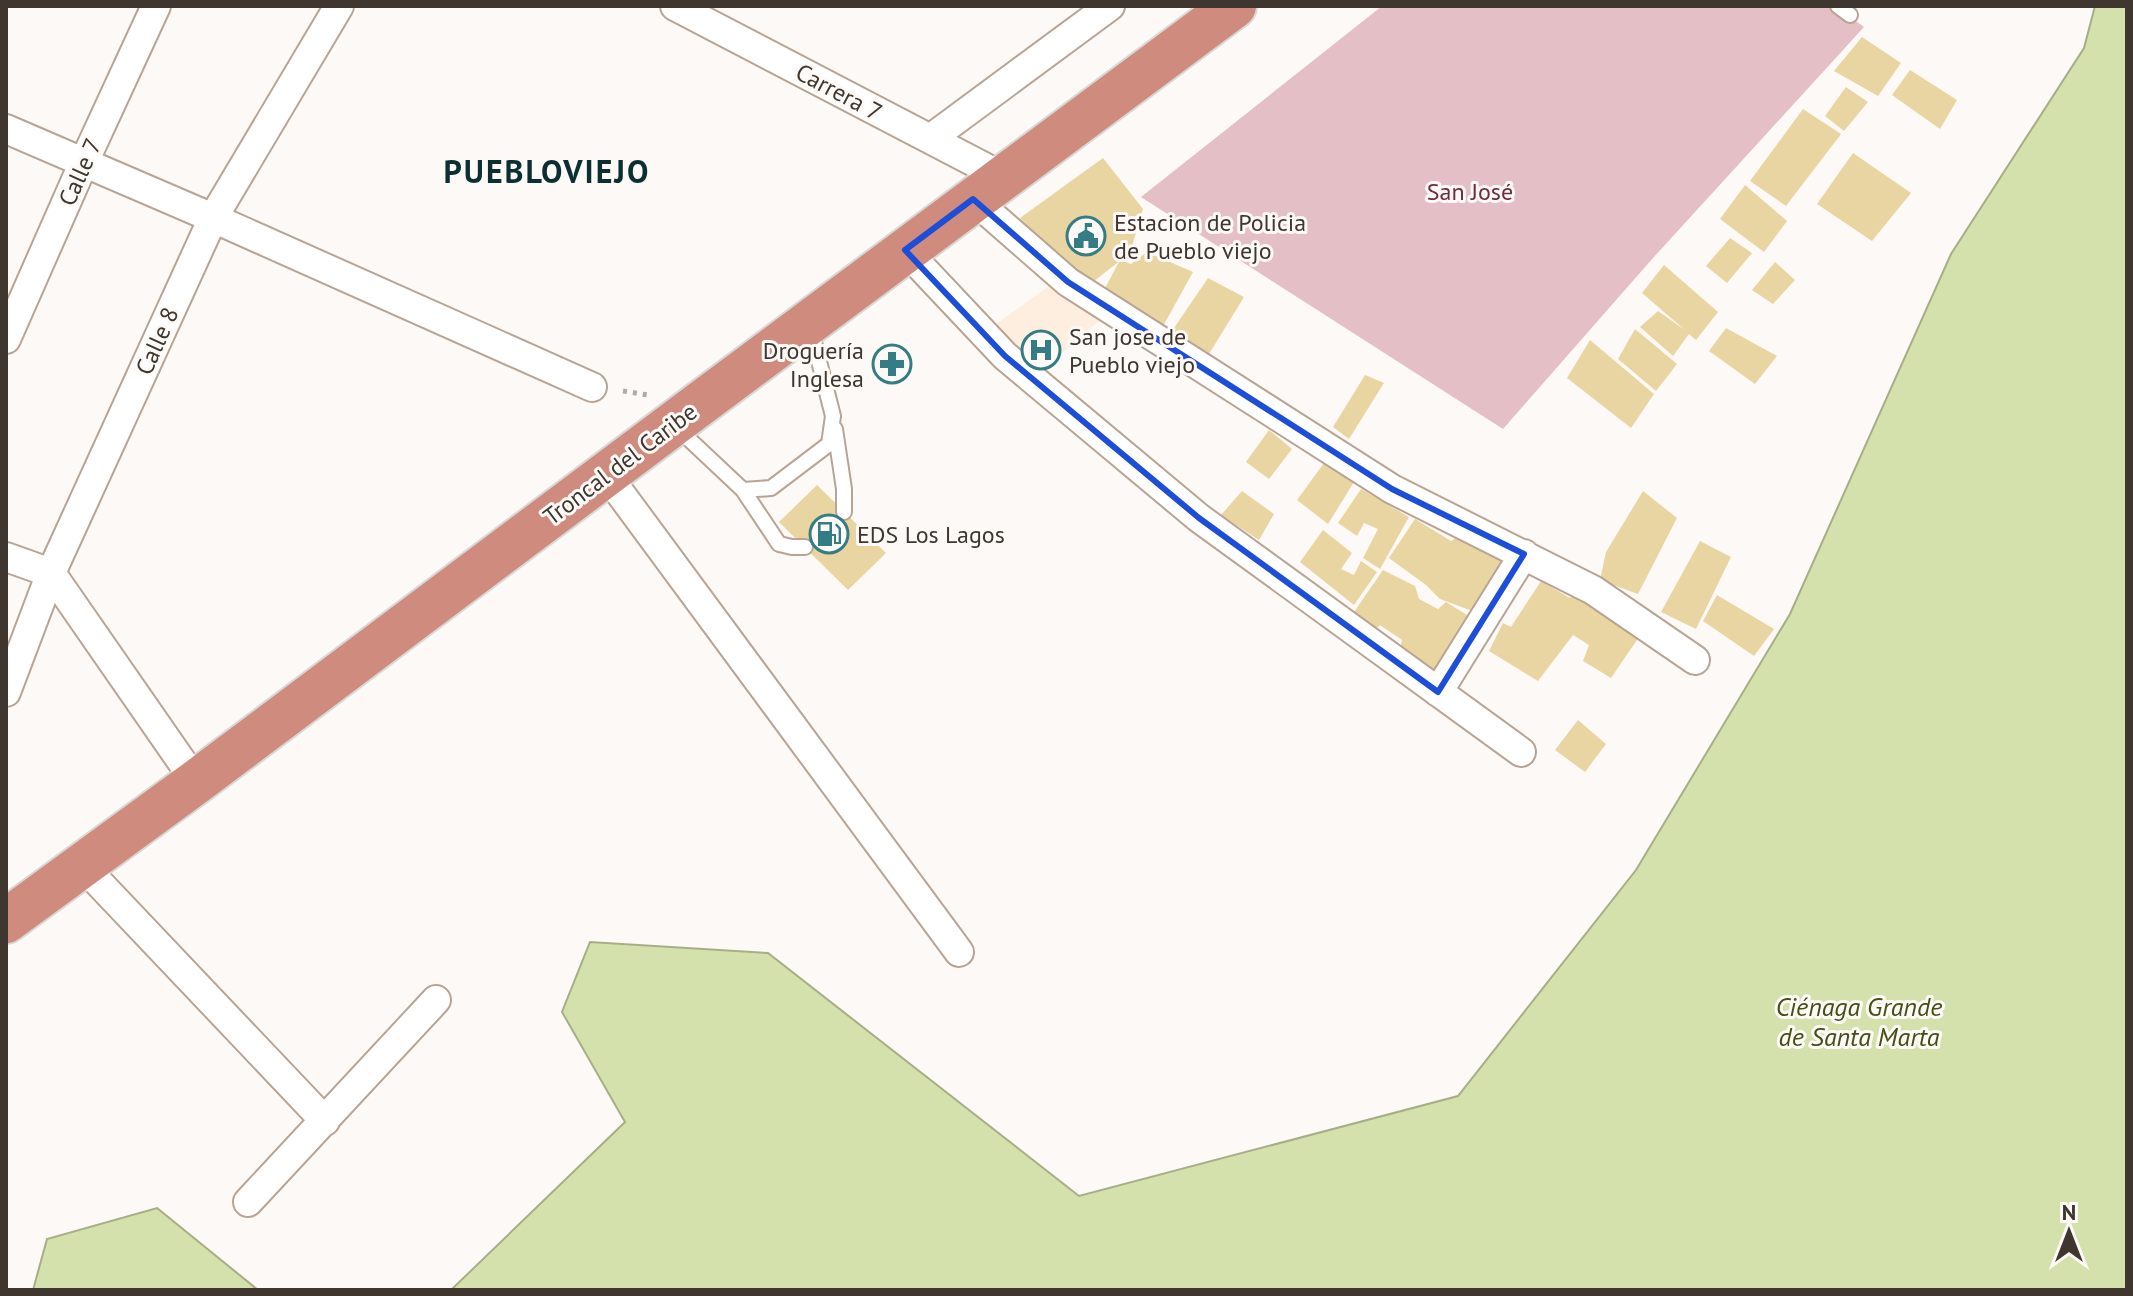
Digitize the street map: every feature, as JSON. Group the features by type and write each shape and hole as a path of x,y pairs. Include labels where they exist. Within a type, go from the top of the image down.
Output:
{"highway":[{"name":"Troncal del Caribe","path":"6,921 1234,6"}],"street":[{"name":"Calle 7","path":"6,339 156,6"},
{"name":"Calle 8","path":"6,692 51,573 213,218 339,6"},
{"name":"Carrera 7","path":"675,6 930,139 988,188 1068,282 1081,291 1392,489 1593,590 1695,660"},
{"path":"930,139 1110,6"},
{"path":"6,129 592,387"},
{"path":"905,250 1005,356 1199,518 1521,752"},
{"path":"606,474 959,952"},
{"path":"1438,692 1524,554"},
{"path":"6,557 51,573 196,782"},
{"path":"82,865 325,1121"},
{"path":"248,1202 436,1000"}],"lane":[{"path":"809,322 833,416 844,489 844,512"},
{"path":"743,490 771,488 829,444 833,416"},
{"path":"673,424 743,490 779,544 805,547"}],"highlighted area":[{"path":"973,199 1068,282 1392,489 1524,554 1438,692 1199,518 1005,356 905,250"}],"shaded area":[{"name":"San jose de Pueblo viejo","path":"1053,283 1100,320 1037,375 995,325"}],"green space":[{"name":"San José","path":"1382,6 1835,6 1864,27 1653,258 1503,429 1141,197"}],"water":[{"name":"Ciénaga Grande de Santa Marta","path":"2095,6 2127,6 2127,1290 451,1290 625,1122 562,1012 590,942 768,953 1079,1196 1458,1096 1636,870 1790,614 1951,254 2084,48"},
{"path":"157,1208 258,1290 33,1290 47,1239"}],"building":[{"path":"1862,37 1901,63 1878,96 1834,71"},
{"path":"1910,70 1957,100 1940,129 1892,95"},
{"path":"1846,87 1868,102 1844,131 1825,116"},
{"path":"1803,109 1841,134 1786,206 1750,181"},
{"path":"1853,153 1911,193 1872,241 1817,204"},
{"name":"Estacion de Policia de Pueblo viejo","path":"1103,158 1143,209 1130,253 1094,281 1063,263 1020,218"},
{"path":"1745,185 1787,221 1764,252 1720,219"},
{"path":"1730,238 1752,253 1727,283 1706,266"},
{"path":"1147,252 1193,272 1162,328 1103,292 1120,260 1131,264"},
{"path":"1775,262 1795,280 1773,304 1752,290"},
{"path":"1664,265 1718,312 1696,340 1689,334 1673,356 1640,327 1658,311 1685,330 1642,293"},
{"path":"1208,278 1244,297 1209,354 1172,331"},
{"path":"1726,328 1777,356 1755,384 1709,351"},
{"path":"1635,329 1677,364 1656,391 1618,359"},
{"path":"1590,340 1654,394 1631,428 1567,378"},
{"path":"1365,375 1384,383 1349,439 1333,427"},
{"path":"1269,430 1292,449 1269,479 1246,462"},
{"path":"1324,463 1354,482 1328,524 1297,500"},
{"name":"EDS Los Lagos","path":"817,485 886,553 848,590 779,522"},
{"path":"1361,489 1409,517 1380,569 1363,558 1378,529 1364,523 1357,536 1338,523"},
{"path":"1242,491 1274,514 1259,540 1221,515"},
{"path":"1643,491 1677,518 1638,594 1600,580 1606,552"},
{"path":"1415,519 1451,541 1459,536 1504,562 1475,612 1440,599 1389,558"},
{"path":"1323,530 1352,553 1341,569 1354,575 1361,561 1377,572 1354,605 1300,562"},
{"path":"1700,541 1731,557 1696,629 1661,612"},
{"path":"1383,570 1415,586 1419,599 1438,609 1446,602 1472,618 1432,672 1400,650 1402,640 1380,625 1375,630 1352,615"},
{"path":"1541,581 1570,598 1577,589 1593,600 1591,608 1639,637 1611,678 1583,661 1589,645 1573,635 1538,681 1489,651 1503,623 1511,627"},
{"path":"1717,595 1774,629 1754,656 1703,621"},
{"path":"1578,720 1606,744 1585,772 1555,750"}],"place":[{"name":"Estacion de Policia de Pueblo viejo","path":"1086,236"},
{"name":"San jose de Pueblo viejo","path":"1041,350"},
{"name":"Droguería Inglesa","path":"892,364"},
{"name":"EDS Los Lagos","path":"829,534"}],"district":[{"name":"PUEBLOVIEJO","path":"547,171"}]}
